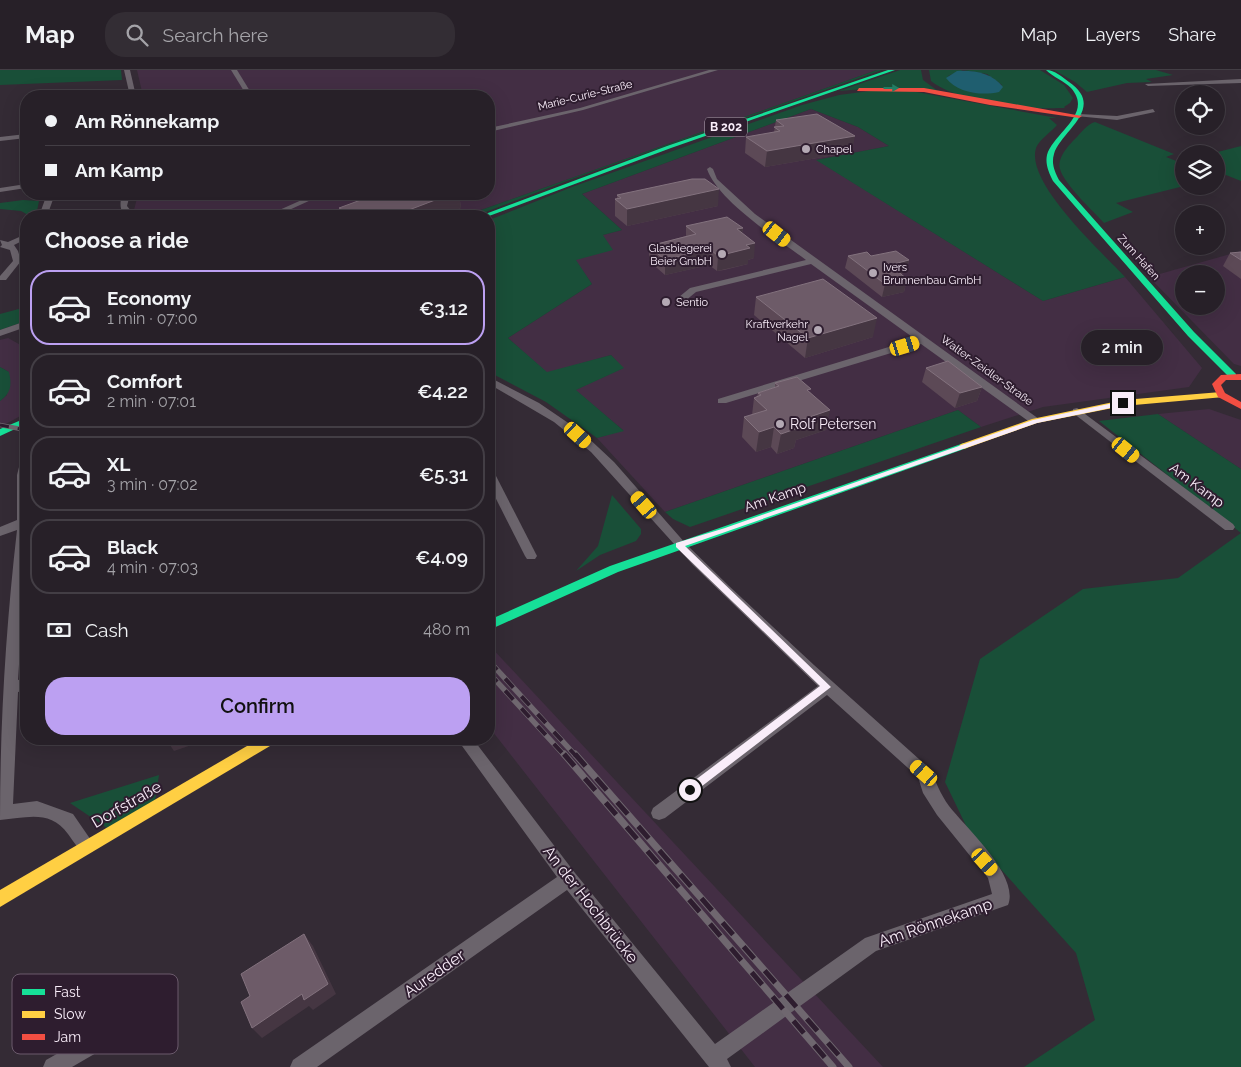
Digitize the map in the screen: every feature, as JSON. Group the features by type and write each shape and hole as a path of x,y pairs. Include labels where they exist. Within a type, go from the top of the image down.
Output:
{"main road":[{"name":"B 202","path":"495,212 598,172 893,70"},
{"path":"1036,110 1058,116 1071,127 1080,115 1082,100 1075,89 1066,80 1048,70"},
{"path":"926,79 934,86 956,96"},
{"path":"791,105 842,92 871,89 916,89 1021,108 1080,115"},
{"path":"1054,110 1073,107 1082,100"},
{"path":"1021,108 1054,110 1080,115"},
{"name":"Zum Hafen","path":"1071,127 1053,145 1049,154 1049,166 1058,184 1178,320 1237,377"},
{"path":"1237,377 1224,377 1216,384 1221,395 1241,406"},
{"name":"Am Kamp","path":"495,623 600,575 679,545 728,530 1035,421 1123,403 1221,395"},
{"path":"0,433 20,424"},
{"name":"Dorfstraße","path":"0,899 86,846 260,745"}],"street":[{"path":"127,70 132,90"},
{"path":"234,70 246,90"},
{"name":"Marie-Curie-Straße","path":"495,129 590,106 715,70"},
{"path":"1148,84 1241,82"},
{"path":"1080,115 1117,118 1153,111"},
{"path":"0,139 20,137"},
{"name":"Walter-Zeidler-Straße","path":"710,169 714,180 748,212 812,261 1035,421"},
{"path":"0,190 20,187"},
{"path":"284,210 306,200"},
{"path":"0,248 20,239"},
{"path":"0,242 10,245 16,253 17,261 3,278"},
{"path":"682,299 694,290 812,261"},
{"path":"0,334 20,326"},
{"name":"Walter-Zeidler-Straße","path":"722,401 923,340"},
{"name":"Am Rönnekamp","path":"495,383 552,415 598,452 679,545 826,687 924,773 929,788 943,810 996,874 1002,899 871,944 717,1062"},
{"name":"Am Kamp","path":"1077,411 1228,527"},
{"path":"495,486 530,556"},
{"path":"0,532 20,524"},
{"path":"20,557 16,592 2,813 37,808 67,819 86,846"},
{"path":"11,688 20,686"},
{"path":"659,813 826,687"},
{"name":"An der Hochbrücke","path":"468,745 569,879 717,1062"},
{"name":"Auredder","path":"300,1067 569,879"},
{"path":"53,1067 75,1054"}],"shaded area":[{"path":"137,70 877,70 481,210 134,210 136,200 495,200 495,90 142,90"},
{"path":"811,109 858,127 889,146 817,160 1043,301 1125,277 1202,368 1189,387 1043,407 981,427 958,410 665,512 597,438 623,430 575,390 623,368 611,355 547,373 508,338 592,284 575,260 603,235 622,230 582,194"},
{"path":"1241,251 1241,366 1234,364 1186,315 1225,315 1225,265 1191,265"},
{"path":"1175,270 1175,304 1149,277"},
{"path":"8,338 20,345 20,416 0,427 0,401 7,395 9,372 0,367 0,340"},
{"path":"1209,409 1241,420 1241,469 1158,414"},
{"path":"495,651 883,1067 755,1067 495,735"}],"green space":[{"path":"0,70 121,70 122,80 0,85"},
{"path":"877,70 882,70 572,179 491,210 481,210"},
{"path":"900,70 921,70 923,80 938,91 864,89 839,91"},
{"path":"929,70 963,70 1040,70 1064,85 1073,98 1065,108 1011,106 957,94 931,81","holes":["963,70 987,74 1002,85 979,93 961,87 948,76"]},
{"path":"1054,70 1156,70 1173,75 1146,79 1152,82 1127,83 1087,92 1075,82"},
{"path":"877,90 911,91 1057,118 1049,118 1057,125 1042,139 1036,148 1036,163 1042,179 1053,198 1068,216 1125,277 1043,301 816,160 889,146 858,127 811,109 582,194 622,230 603,235 613,250 576,260 592,284 508,338 547,372 611,355 624,368 576,390 624,431 597,438 546,402 495,375 495,218 572,187 802,105 839,95"},
{"path":"1095,122 1174,154 1166,157 1175,160 1175,188 1116,203 1133,212 1104,223 1067,182 1059,165 1069,145"},
{"path":"1241,146 1241,181 1225,175 1225,150"},
{"path":"23,200 39,201 37,210 20,211 0,209 0,203"},
{"path":"20,309 20,323 0,330 0,314"},
{"path":"0,367 9,372 10,388 0,401"},
{"path":"958,410 981,427 690,527 673,519 665,512"},
{"path":"1158,414 1241,469 1241,533 1099,421"},
{"path":"612,495 641,529 641,534 636,541 600,555 576,571 598,546"},
{"path":"1241,533 1241,1067 1024,1067 1095,1020 1076,953 971,836 945,782 980,659 1083,589 1178,578"},
{"path":"159,775 155,801 107,828 70,803"}],"water":[{"path":"957,71 982,73 994,78 1003,87 999,92 985,94 963,90 946,78"}],"building":[{"path":"817,114 855,136 767,151 746,137 780,131 774,127 784,126 776,120"},
{"path":"692,179 705,179 719,189 627,209 615,199 621,198 617,195"},
{"path":"361,200 435,200 409,210 343,210 339,208"},
{"path":"727,217 743,228 737,229 755,243 746,245 750,248 718,256 710,249 665,260 649,246 696,234 686,226"},
{"path":"896,251 909,260 890,265 907,279 885,284 848,256 867,252 871,256"},
{"path":"1241,252 1241,260 1230,253"},
{"path":"823,279 877,318 808,338 756,297"},
{"path":"948,361 982,387 960,393 926,368"},
{"path":"797,377 811,389 807,390 830,410 792,423 798,428 781,434 774,427 759,432 744,417 767,410 754,398 761,395 758,393 779,386 775,383"},
{"path":"304,934 328,984 304,1000 302,994 252,1028 241,1002 250,996 241,974"}],"railway":[{"path":"0,425 20,429"},
{"path":"495,668 576,756"},
{"path":"495,680 565,756"},
{"path":"564,754 833,1067"},
{"path":"575,754 849,1067"}],"traffic: fast":[{"path":"495,212 669,147 893,70"},
{"path":"1048,70 1073,87 1081,101 1079,113 1074,123 1053,147 1050,156 1050,167 1056,181 1191,334 1233,376"},
{"path":"0,433 20,424"},
{"path":"495,622 614,569 964,446"}],"traffic: slow":[{"path":"964,446 1035,421 1123,403 1221,395"},
{"path":"0,899 260,745"}],"traffic: jam":[{"path":"859,90 924,90 990,103 1079,116"},
{"path":"1241,377 1224,377 1216,384 1221,395 1241,406"}],"place":[{"name":"Chapel","path":"806,149"},
{"name":"Glasbiegerei Beier GmbH","path":"722,254"},
{"name":"Ivers Brunnenbau GmbH","path":"873,273"},
{"name":"Sentio","path":"666,302"},
{"name":"Kraftverkehr Nagel","path":"818,330"},
{"name":"Rolf Petersen","path":"780,424"}],"route":[{"path":"690,790 826,687 679,545 728,530 1035,421 1123,403"}]}
